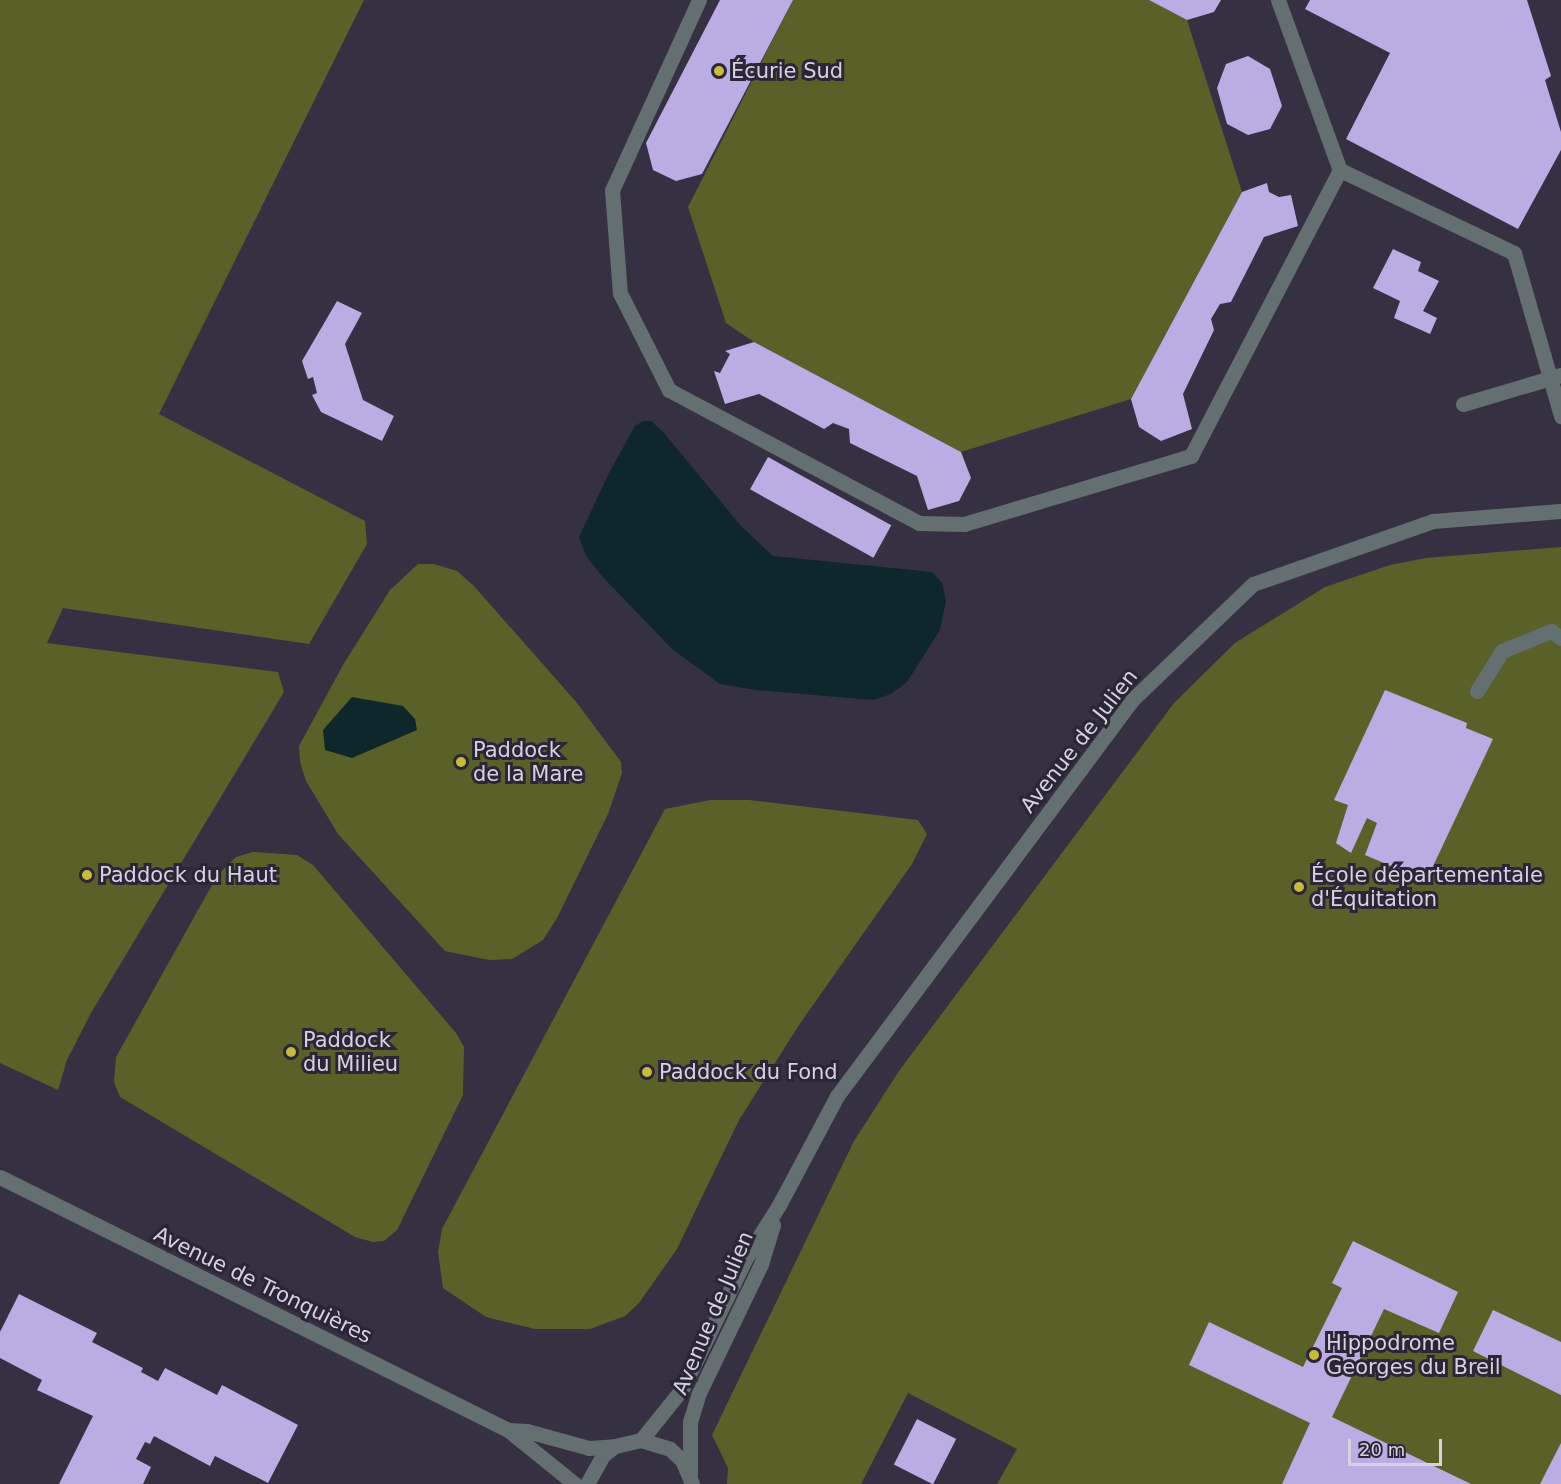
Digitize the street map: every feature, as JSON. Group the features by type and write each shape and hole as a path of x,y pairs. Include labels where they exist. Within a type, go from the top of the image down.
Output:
{"street":[{"path":"699,0 612,190 620,293 669,390 919,523 964,524 1191,456 1340,170"},
{"path":"1278,0 1340,170 1514,253 1556,377 1561,417"},
{"path":"1463,404 1556,377"},
{"name":"Avenue de Julien","path":"641,1440 682,1389 747,1256 779,1205 837,1096 1133,699 1253,584 1433,521 1561,511"},
{"path":"1477,691 1502,651 1551,631 1561,638"},
{"name":"Avenue de Tronquières","path":"0,1177 508,1430 574,1484"},
{"name":"Avenue de Julien","path":"691,1479 690,1422 699,1393 761,1264 779,1205"},
{"name":"Avenue de Tronquières","path":"508,1430 527,1431 589,1448 615,1446 641,1440"},
{"path":"641,1440 670,1449 691,1479"},
{"path":"587,1484 594,1466 615,1446"}],"green space":[{"path":"0,0 364,0 159,414 365,521 367,544 309,644 63,608 47,643 278,672 284,692 91,1013 67,1060 58,1090 0,1063"},
{"path":"793,0 1149,0 1187,20 1242,192 1131,399 961,452 754,342 726,323 688,207"},
{"name":"École départementale d'Équitation","path":"1561,547 1561,1484 997,1484 1017,1449 908,1393 861,1484 727,1484 728,1468 712,1435 854,1141 899,1071 1174,703 1235,643 1325,587 1390,565 1426,558"},
{"name":"Paddock de la Mare","path":"418,564 434,564 457,571 474,586 577,703 621,762 622,773 608,814 557,918 543,940 512,959 489,960 445,951 338,834 306,781 300,762 299,746 343,665 390,590"},
{"name":"Paddock du Fond","path":"710,800 749,800 918,820 927,834 912,864 799,1025 739,1120 677,1249 639,1303 625,1316 590,1329 535,1329 486,1317 443,1288 438,1252 442,1229 665,809"},
{"name":"Paddock du Milieu","path":"253,852 297,855 313,865 456,1033 464,1047 463,1095 397,1230 384,1241 373,1242 355,1237 120,1097 114,1082 116,1057 217,876 236,857"}],"shaded area":[{"path":"643,421 651,421 663,432 741,526 773,556 932,572 942,583 946,601 940,630 907,682 891,694 873,700 756,690 720,684 672,649 601,575 586,556 579,537 609,473 635,426"},
{"path":"352,697 403,706 415,719 417,730 352,758 325,750 323,730"}],"building":[{"name":"Écurie Sud","path":"720,0 793,0 702,174 676,181 653,170 646,143"},
{"path":"1149,0 1221,0 1214,12 1187,20"},
{"path":"1310,0 1527,0 1551,76 1545,80 1561,132 1561,150 1518,229 1346,139 1390,53 1305,9"},
{"path":"1248,56 1270,69 1282,106 1270,129 1248,135 1227,124 1217,88 1226,64"},
{"path":"1267,183 1269,192 1279,197 1291,195 1298,226 1264,237 1231,302 1220,304 1211,319 1214,330 1183,394 1192,429 1161,441 1139,427 1131,399 1242,192"},
{"path":"1393,249 1421,262 1418,271 1439,281 1423,311 1437,318 1430,334 1394,318 1400,301 1373,288"},
{"path":"337,301 362,313 345,344 363,400 394,416 382,441 321,412 312,395 317,393 313,377 308,379 302,361"},
{"path":"754,342 961,452 971,478 959,501 928,510 917,476 850,443 849,429 833,423 824,429 759,394 725,404 714,371 720,373 730,354 725,351"},
{"path":"768,457 891,525 873,558 750,489"},
{"path":"1385,690 1467,723 1466,728 1493,739 1426,881 1365,855 1377,823 1367,818 1351,853 1336,843 1348,805 1334,800"},
{"path":"1353,1241 1458,1292 1439,1333 1384,1309 1332,1417 1471,1484 1282,1484 1310,1423 1189,1365 1209,1322 1303,1367 1342,1288 1332,1283"},
{"path":"19,1294 97,1333 92,1342 143,1368 141,1372 158,1381 165,1368 217,1395 222,1385 298,1425 268,1483 215,1456 210,1466 154,1436 150,1444 145,1442 136,1459 151,1467 143,1484 59,1484 93,1416 37,1390 42,1380 0,1358 0,1332"},
{"path":"1493,1310 1561,1342 1561,1395 1473,1351"},
{"path":"917,1419 956,1439 933,1484 894,1464"},
{"path":"1561,1443 1561,1484 1540,1484"}],"place":[{"name":"Écurie Sud","path":"719,71"},
{"name":"Paddock de la Mare","path":"461,762"},
{"name":"Paddock du Haut","path":"87,875"},
{"name":"École départementale d'Équitation","path":"1299,887"},
{"name":"Paddock du Milieu","path":"291,1052"},
{"name":"Paddock du Fond","path":"647,1072"},
{"name":"Hippodrome Georges du Breil","path":"1314,1355"}]}
